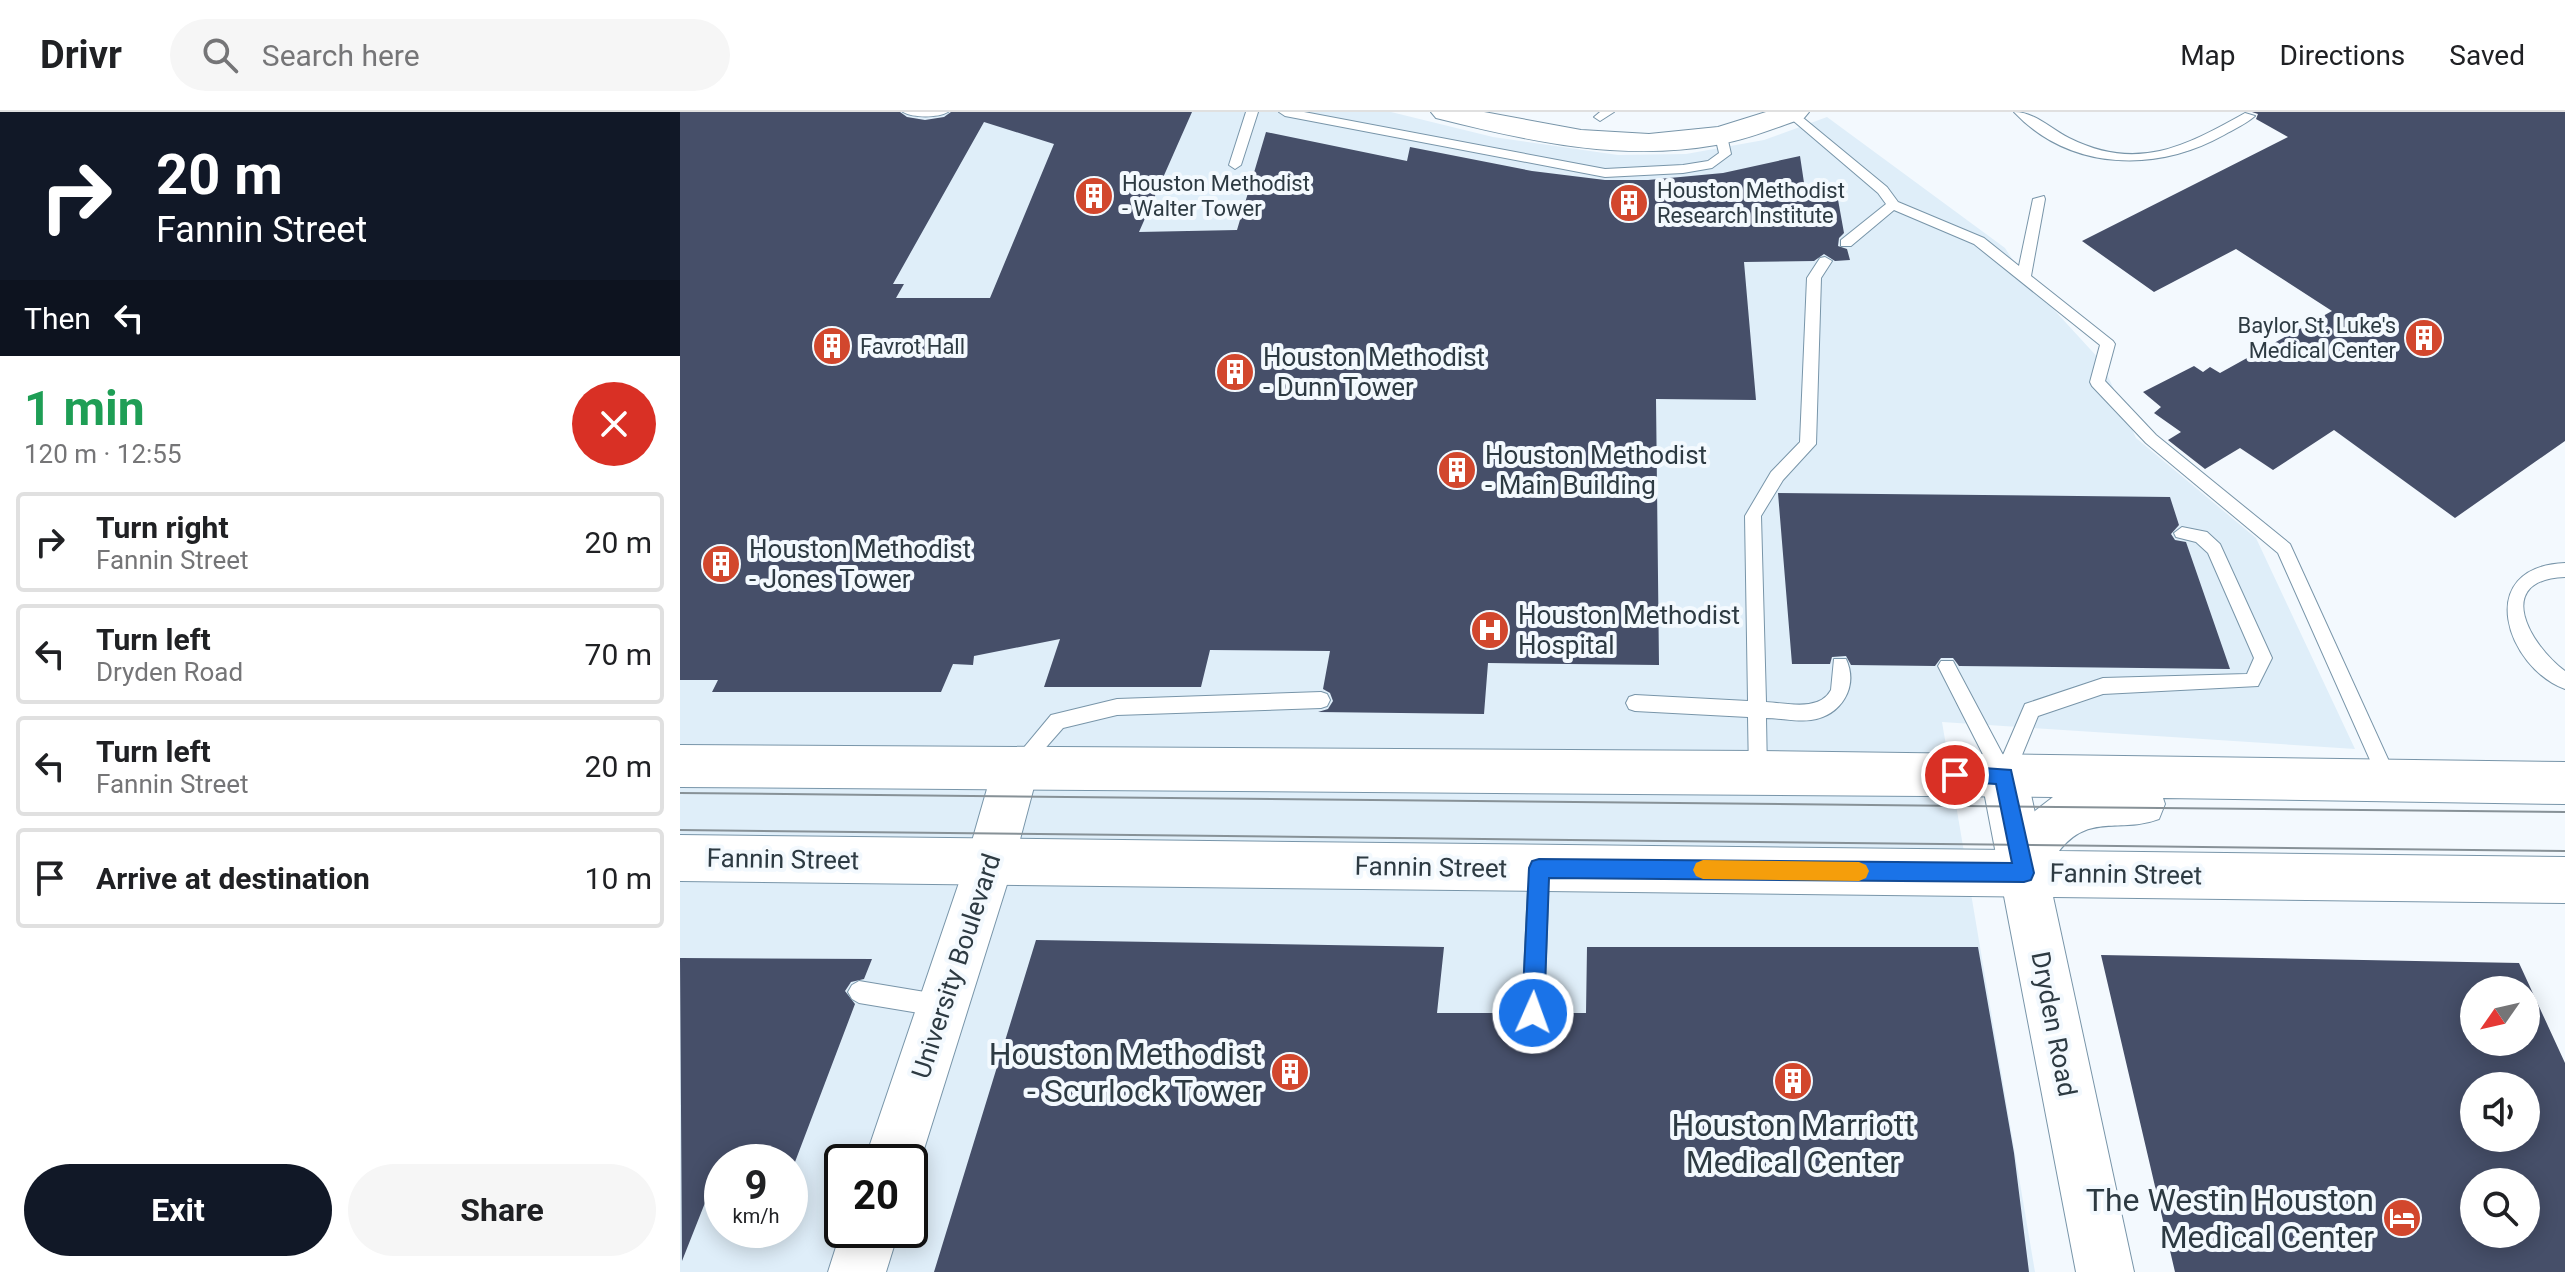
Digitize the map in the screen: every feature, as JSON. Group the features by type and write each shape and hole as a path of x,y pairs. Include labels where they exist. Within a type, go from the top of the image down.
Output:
{"main road":[{"path":"1446,112 1592,142 1658,144 1719,124 1791,112"},
{"path":"1557,112 1719,124"},
{"path":"680,766 1758,772 2565,783"},
{"name":"University Boulevard","path":"898,1144 990,862 1016,768"},
{"name":"Dryden Road","path":"2004,776 2105,1272"},
{"path":"2024,873 2035,841 2049,827 2065,813 2097,803 2360,804 2380,798 2389,781"},
{"name":"Fannin Street","path":"680,858 2565,880"},
{"path":"857,1272 864,1248"}],"lane":[{"path":"909,112 942,112"},
{"path":"1235,165 1252,112"},
{"path":"1285,112 1605,173 1683,169 1712,164 1725,154 1719,124"},
{"path":"1791,112 1883,190 1893,205 1979,241 2108,344 2097,382 2151,439 2284,549 2389,781"},
{"path":"2020,112 2036,125 2073,145 2118,160 2170,154 2249,116"},
{"path":"2024,277 2039,199"},
{"path":"1846,243 1893,205"},
{"path":"1758,772 1753,516 1777,476 1808,444 1814,278 1825,261"},
{"path":"2004,776 2031,710 2103,686 2252,681 2263,658 2214,549 2201,537 2182,533"},
{"path":"2565,570 2554,570 2530,578 2516,594 2514,617 2526,644 2549,670 2565,681"},
{"path":"1635,703 1811,712 1824,709 1843,688 1840,664"},
{"path":"1947,666 2004,776"},
{"path":"1016,768 1057,721 1117,707 1321,700"},
{"path":"1533,1013 1539,868"},
{"path":"859,992 943,1006"}],"shaded area":[{"name":"Houston Methodist Hospital","path":"680,112 1391,112 1493,137 1618,155 1686,154 1764,140 1827,117 2005,248 2024,277 2101,361 2136,438 2256,538 2355,749 1942,722 2035,1272 680,1272"}],"building":[{"path":"680,112 900,112 907,117 925,120 944,117 951,112 1192,112 1139,232 1237,230 1266,132 1407,161 1410,147 1532,171 1605,180 1648,180 1723,173 1800,156 1806,196 1837,194 1844,233 1839,238 1838,246 1847,249 1850,260 1835,261 1824,254 1814,261 1744,262 1756,400 1656,399 1659,665 1488,663 1484,714 1318,712 1328,709 1333,701 1330,693 1323,689 1330,651 1210,650 1201,687 1044,687 1060,639 974,656 973,665 953,664 941,692 712,692 718,680 680,680","holes":["984,122 1054,144 990,298 896,298 904,284 893,284"]},
{"name":"Baylor St. Luke's Medical Center","path":"2252,112 2565,112 2565,441 2455,518 2334,430 2273,470 2240,448 2205,469 2168,440 2181,432 2154,413 2161,407 2143,392 2194,366 2203,372 2210,367 2220,373 2332,311 2236,249 2154,292 2082,241 2288,137 2256,119 2258,114"},
{"path":"1778,493 2170,497 2179,525 2171,534 2175,540 2186,542 2230,669 1959,666 1953,658 1941,658 1935,666 1851,665 1846,656 1832,657 1830,664 1792,664"},
{"path":"1036,940 1444,947 1437,1013 1519,1013 1522,1022 1532,1027 1542,1024 1547,1013 1586,1013 1587,947 1978,947 2014,1153 2029,1272 934,1272"},
{"path":"2101,955 2519,963 2525,976 2460,976 2460,1056 2540,1056 2540,1009 2565,1063 2565,1272 2175,1272"},
{"path":"680,958 872,959 864,979 851,982 845,991 855,1004 802,1144 704,1144 704,1205 682,1261"}],"tram line":[{"path":"680,793 2565,812"},
{"path":"680,830 2565,851"}],"slow traffic":[{"path":"1703,870 1859,871"}],"place":[{"name":"Houston Methodist - Walter Tower","path":"1094,196"},
{"name":"Houston Methodist Research Institute","path":"1629,203"},
{"name":"Baylor St. Luke's Medical Center","path":"2424,338"},
{"name":"Favrot Hall","path":"832,346"},
{"name":"Houston Methodist - Dunn Tower","path":"1235,372"},
{"name":"Houston Methodist - Main Building","path":"1457,470"},
{"name":"Houston Methodist - Jones Tower","path":"721,564"},
{"name":"Houston Methodist Hospital","path":"1490,630"},
{"name":"Houston Methodist - Scurlock Tower","path":"1290,1072"},
{"name":"Houston Marriott Medical Center","path":"1793,1081"},
{"name":"The Westin Houston Medical Center","path":"2402,1218"}],"route":[{"path":"1533,1013 1539,868 2024,873 2004,776 1955,775"}]}
